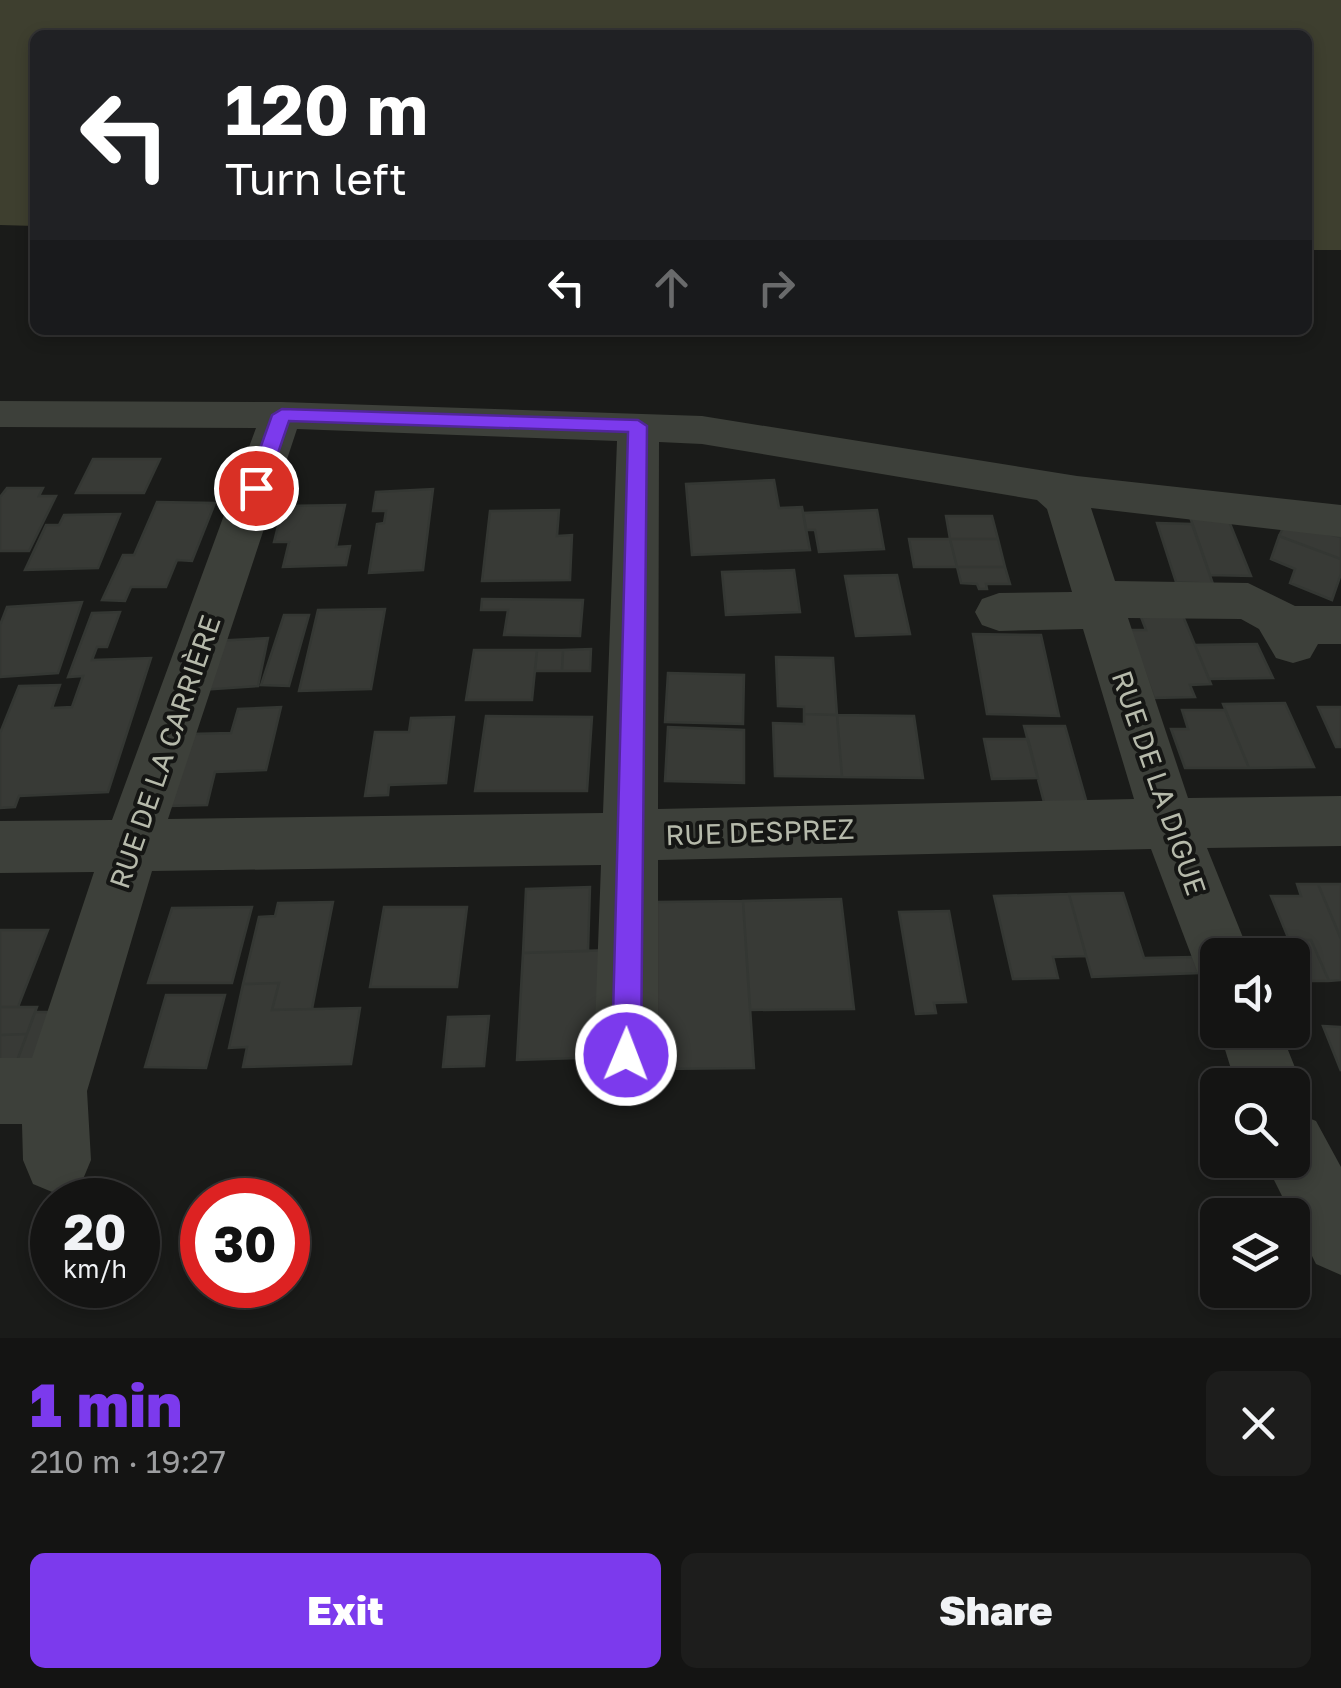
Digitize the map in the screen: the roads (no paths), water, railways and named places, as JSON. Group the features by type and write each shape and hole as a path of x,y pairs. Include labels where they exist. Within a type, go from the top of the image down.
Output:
{"street":[{"path":"4,421 282,415 638,426 759,437 1064,493 1341,521"},
{"name":"RUE DE LA CARRIÈRE","path":"27,1091 132,846 282,415"},
{"path":"626,1055 638,426"},
{"name":"RUE DE LA DIGUE","path":"1064,493 1169,824 1213,938"},
{"path":"999,612 1099,604 1248,601 1263,606 1287,634 1341,625"},
{"name":"RUE DESPREZ","path":"0,847 631,838 686,832 1341,821"},
{"path":"27,1091 57,1160"}]}
